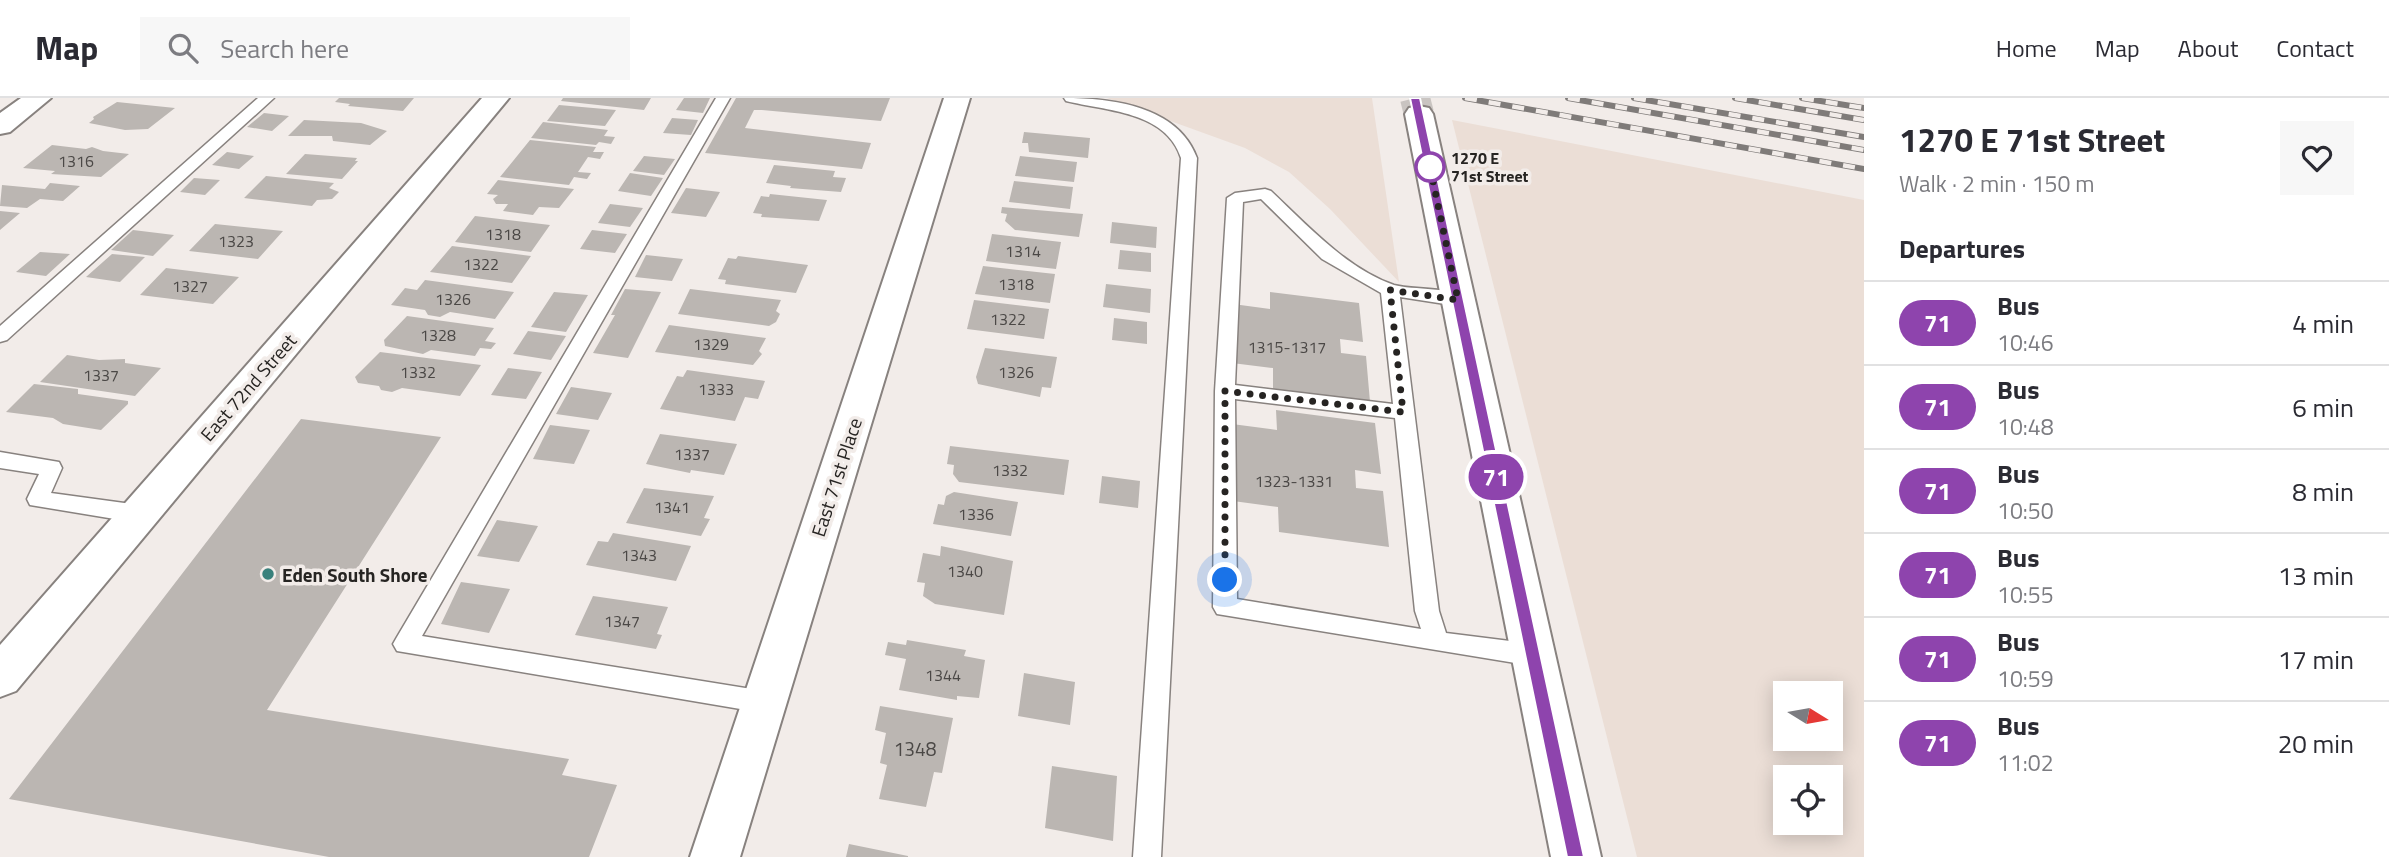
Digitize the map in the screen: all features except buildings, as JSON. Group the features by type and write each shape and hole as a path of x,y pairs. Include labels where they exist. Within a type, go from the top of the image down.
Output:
{"street":[{"path":"0,126 38,98"},
{"name":"East 72nd Street","path":"0,677 496,98"},
{"name":"East 71st Place","path":"715,857 957,98"},
{"path":"1419,114 1576,857"}],"lane":[{"path":"0,336 267,98"},
{"path":"723,98 405,644 764,702"},
{"path":"1071,98 1151,117 1180,135 1188,146 1147,857"},
{"path":"1458,300 1390,290 1328,254 1265,194 1235,198 1225,391 1226,607 1533,656"},
{"path":"1390,290 1427,611 1437,642"},
{"path":"1225,391 1403,412"},
{"path":"0,460 52,468 38,499 139,514"}],"shaded area":[{"path":"1107,98 1372,98 1399,282 1330,209 1289,172 1245,148"},
{"path":"1452,120 1864,200 1864,857 1637,857"}],"tunnel":[{"path":"1415,98 1419,114"}],"railway":[{"path":"1465,98 1864,169"},
{"path":"1568,98 1864,150"},
{"path":"1634,98 1864,137"},
{"path":"1735,98 1864,120"},
{"path":"1802,98 1864,108"}],"bus line":[{"name":"71","path":"1415,98 1576,857"}],"place":[{"name":"1270 E 71st Street","path":"1430,167"},
{"name":"Eden South Shore","path":"268,574"}],"route":[{"path":"1225,580 1225,391 1403,412 1390,290 1458,300 1430,167"}]}
